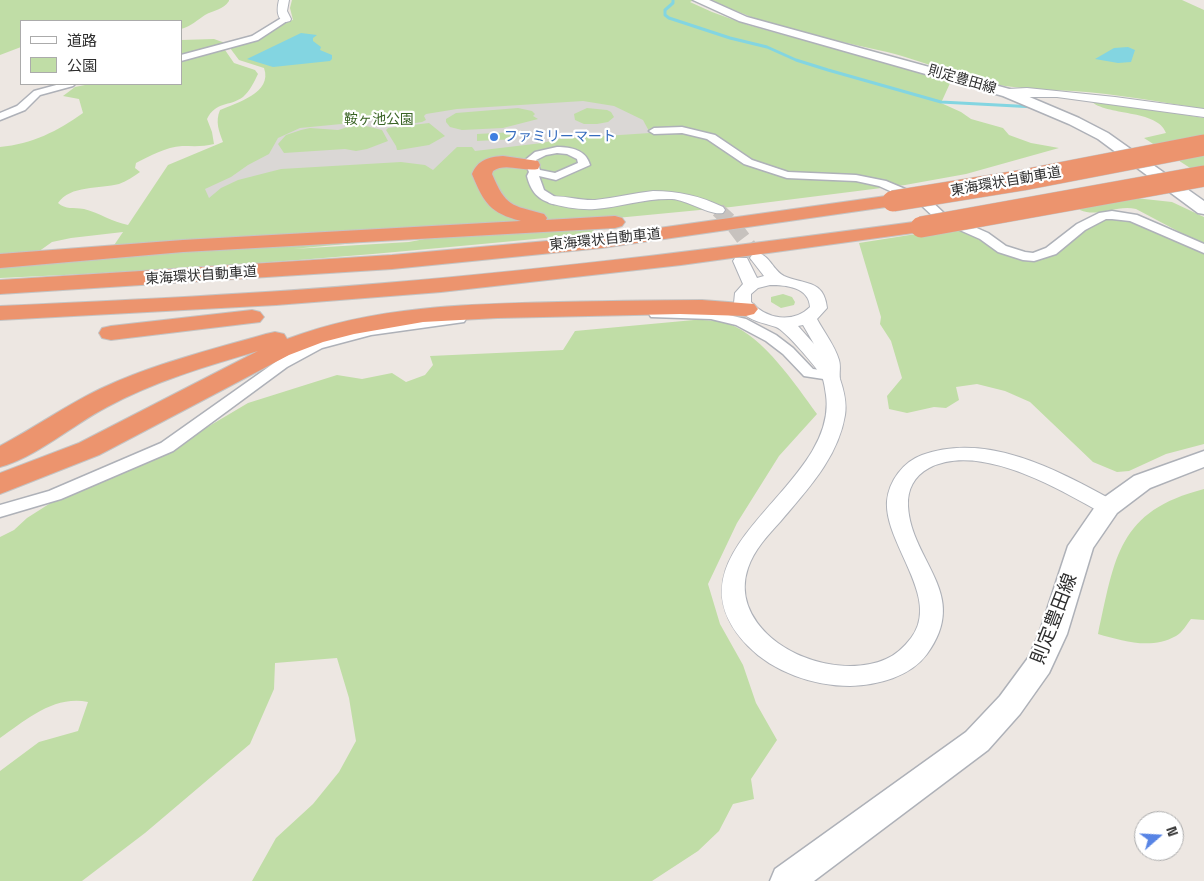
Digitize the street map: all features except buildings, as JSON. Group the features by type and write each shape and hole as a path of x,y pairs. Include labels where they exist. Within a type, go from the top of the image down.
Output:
{"highway":[{"name":"東海環状自動車道","path":"0,288 372,263 593,243 893,201 1032,178 1204,145"},
{"path":"430,232 464,225 480,218 484,214 485,207 469,173 469,168 473,163 488,157 517,153 535,163"},
{"path":"535,163 500,162 482,169 482,174 497,205 510,212 549,221 576,224 605,223"},
{"name":"東海環状自動車道","path":"0,313 283,298 440,285 682,260 921,226 1056,204 1204,176"},
{"path":"0,261 183,246 686,218 789,207 893,201"},
{"path":"452,215 466,221 480,218"},
{"path":"111,333 363,306 682,260"},
{"path":"0,458 82,410 132,384 176,368 342,321 388,312 435,306 747,295"},
{"path":"0,484 89,449 280,350 303,340 346,328 394,318 460,312 708,307 747,295"}],"main road":[{"name":"則定豊田線","path":"699,0 743,19 1008,93 1052,111 1103,136 1204,209"},
{"name":"則定豊田線","path":"788,881 977,741 1010,705 1039,665 1053,634 1082,546 1108,507 1142,482 1204,459"}],"street":[{"path":"182,58 255,38 286,19 282,11 284,0"},
{"path":"0,117 21,108 37,93 66,85"},
{"path":"1008,93 1057,94 1137,102 1204,113"},
{"path":"654,131 682,130 711,137 748,162 781,173 804,177 856,178 882,183 914,196 925,202 941,217 984,236 1007,251 1023,256 1034,257 1051,252 1080,227 1102,216 1112,215 1134,218 1204,249"},
{"path":"535,163 563,150 582,157 584,165 556,177 548,183 545,189 553,196 554,200"},
{"path":"535,163 556,177"},
{"path":"535,163 533,176 536,186 546,199 580,206 662,194 687,197 710,207"},
{"path":"758,258 770,273 780,280"},
{"path":"742,261 747,295 761,318 783,323 808,319 820,308 817,296 802,285 780,280 770,280 747,295"},
{"path":"0,511 55,495 168,447 282,364 317,345 379,330 465,318 713,314 733,318 748,324 788,351 809,373 830,375"},
{"path":"808,319 831,363 830,375 834,388 836,414 832,430 824,449 810,470 755,537 740,560 734,579 734,601 743,624 762,646 786,662 811,671 840,676 864,675 884,670 907,659 920,646 928,634 933,606 926,582 904,532 898,510 898,492 905,478 914,467 932,459 956,454 981,455 1007,460 1064,484 1108,507"},
{"path":"783,323 796,333 830,375"}],"green space":[{"path":"0,0 229,0 221,8 182,29 182,20 20,20 20,47 0,55"},
{"name":"鞍ヶ池公園","path":"292,0 694,0 690,2 748,25 951,81 941,103 971,119 1003,128 1009,135 1031,143 1059,148 966,174 905,185 731,207 293,249 409,242 430,238 592,229 596,233 298,260 75,275 0,278 0,265 106,257 123,232 52,242 38,252 0,255 0,147 23,143 44,136 83,113 79,99 63,96 75,87 85,85 182,85 182,61 225,50 234,63 255,70 258,74 245,95 238,100 214,109 207,119 214,144 182,146 164,150 136,163 135,168 140,172 119,184 78,190 63,197 58,203 67,207 84,209 128,225 168,165 223,142 218,122 220,110 251,96 263,84 265,77 264,68 239,60 230,48 270,32 283,22 293,20 290,8"},
{"path":"712,0 1182,0 1204,10 1204,109 1106,94 1022,88 989,83 910,58 772,24"},
{"path":"214,39 228,44 182,57 182,40"},
{"path":"1091,101 1204,118 1204,177 1144,138 1166,133 1161,125 1142,116 1098,106"},
{"path":"1135,198 1172,202 1204,217 1204,245 1136,209 1122,208 1094,213 1080,210 1078,206"},
{"path":"1109,218 1132,221 1204,253 1204,444 1166,454 1129,471 1117,472 1093,462 1030,402 1005,391 977,384 956,387 959,400 946,408 934,407 907,413 889,409 887,396 902,378 891,341 880,324 881,317 859,243 954,228 974,235 996,251 1011,256 1039,260 1056,254 1085,229"},
{"path":"783,294 792,297 795,302 794,305 781,308 771,302 771,297"},
{"path":"694,320 716,321 729,324 742,330 754,339 778,363 817,414 779,456 737,523 708,584 720,624 743,665 756,703 777,740 751,779 754,799 733,804 719,831 698,851 652,881 252,881 276,838 313,804 339,772 356,741 349,698 337,658 275,663 274,689 250,744 145,833 82,881 0,881 0,771 39,742 78,731 88,702 64,702 52,706 30,717 0,738 0,537 14,530 27,518 60,497 172,448 248,403 337,375 362,379 392,373 406,382 425,375 433,365 430,356 563,350 575,331"},
{"path":"1204,489 1204,620 1191,619 1178,635 1157,643 1137,643 1098,634 1116,560 1125,541 1137,524 1154,510 1175,498"}],"shaded area":[{"path":"583,101 614,106 643,120 650,133 559,139 542,143 475,151 472,147 457,147 433,170 425,165 401,162 281,169 238,180 221,188 209,198 205,189 231,177 269,154 278,138 300,128 392,117 403,125 422,122 426,120 424,116 426,114 457,109","holes":["518,108 532,111 535,114 533,116 538,119 503,128 462,130 450,127 446,122 446,119 456,113","587,108 607,110 614,117 608,122 584,124 575,120 574,114","429,123 445,136 429,145 397,150 386,130 388,128","358,124 382,130 388,141 356,151 345,149 284,153 278,144 286,135 310,128 338,130","515,132 516,139 477,141 477,134"]}],"water":[{"path":"301,33 317,35 313,38 313,41 321,47 320,50 332,55 332,59 330,61 273,67 247,59"},
{"path":"1128,47 1135,50 1131,62 1118,63 1095,59 1114,48"}],"waterway":[{"path":"673,0 673,3 665,10 665,15 669,18 730,38 767,47 796,60 828,70 941,102 1035,107"}],"tunnel":[{"path":"718,210 731,222 758,258"}],"place":[{"name":"ファミリーマート","path":"494,137"}]}
